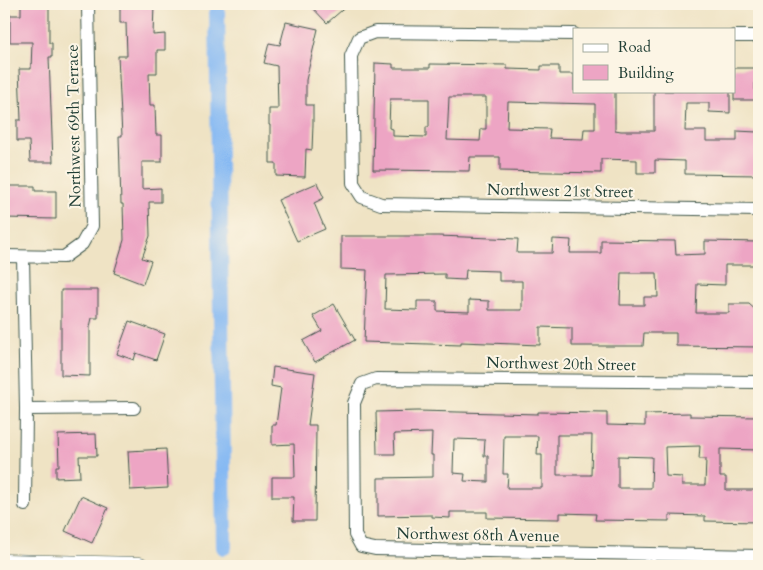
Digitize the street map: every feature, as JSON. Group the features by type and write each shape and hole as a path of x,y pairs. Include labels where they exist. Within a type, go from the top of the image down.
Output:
{"main road":[{"path":"4,563 140,566"}],"street":[{"name":"Northwest 69th Terrace","path":"23,256 64,256 82,244 92,226 88,4"},
{"name":"Northwest 21st Street","path":"573,34 374,32 359,38 351,56 353,183 362,197 381,204 759,210"},
{"path":"736,36 759,36"},
{"path":"4,256 23,256 26,409 25,505"},
{"name":"Northwest 20th Street","path":"362,384 376,379 759,382"},
{"name":"Northwest 68th Avenue","path":"362,384 354,403 355,535 361,546 374,548 759,556"},
{"path":"26,409 134,408"}],"building":[{"path":"21,4 49,4 49,43 52,43 52,57 49,57 53,162 30,162 29,141 17,141 17,120 21,120 19,69 31,69 32,42 10,42 10,15 21,15"},
{"path":"120,4 154,4 153,35 165,34 165,50 157,50 157,73 149,73 150,105 155,105 156,135 162,135 162,162 142,162 142,189 161,188 161,202 149,202 150,236 142,258 151,261 143,284 114,273 124,240 123,204 121,204 119,136 122,136 118,56 127,56 126,23 120,23"},
{"path":"309,4 349,4 327,23"},
{"path":"286,22 318,29 306,80 306,105 313,105 313,124 312,150 306,149 305,177 276,176 276,163 270,163 269,109 278,109 277,66 264,63 269,43 280,45"},
{"path":"375,63 393,64 393,68 430,68 430,64 507,65 507,69 541,70 541,66 559,66 559,74 573,74 573,92 615,92 615,130 621,131 654,131 654,92 730,92 730,113 709,112 709,103 686,103 685,131 706,131 706,141 737,141 737,131 757,132 757,141 759,141 759,175 685,174 685,161 655,160 655,173 637,173 637,160 601,159 601,173 500,171 500,157 470,157 469,171 373,170","holes":["449,97 486,97 486,129 481,129 480,141 447,140","390,99 429,99 429,127 426,127 426,137 393,136 393,129 389,128","508,102 595,104 595,129 584,129 583,139 549,138 550,129 507,128"]},
{"path":"736,68 755,68 755,100 734,100"},
{"path":"317,183 324,198 314,203 325,229 297,241 278,200"},
{"path":"4,186 35,186 35,191 56,191 56,219 4,218"},
{"path":"341,236 438,236 518,239 517,253 552,253 553,239 571,240 570,253 601,253 601,240 675,241 676,255 705,254 705,241 759,242 759,265 725,265 725,285 697,284 696,313 729,313 729,304 749,304 759,313 759,347 676,346 676,333 644,333 643,346 572,346 572,328 540,327 540,345 461,342 461,345 364,342 367,270 341,269","holes":["466,270 499,271 499,281 522,281 522,310 489,310 489,301 469,300 469,312 437,311 437,301 417,301 417,310 385,309 386,275 445,274 445,279 465,280","621,273 657,273 658,297 644,297 644,305 620,305"]},
{"path":"61,290 98,290 98,318 92,318 90,327 90,376 61,375"},
{"path":"334,304 355,340 315,362 303,341 322,331 313,316"},
{"path":"129,321 165,334 156,360 136,353 134,360 117,354"},
{"path":"273,367 315,373 308,425 316,425 315,521 293,521 294,497 272,497 272,477 295,477 294,444 272,445 272,425 276,425 281,388 271,386"},
{"path":"376,412 607,413 607,425 645,426 645,414 690,413 690,416 759,417 759,450 720,449 720,477 726,477 726,490 759,490 759,522 705,521 705,516 669,515 669,521 595,520 596,514 560,513 560,519 487,518 487,512 450,512 450,518 432,517 432,515 378,516 378,478 433,477 433,455 431,455 432,433 394,434 395,454 377,454","holes":["557,435 592,435 591,475 557,475","504,436 538,436 537,455 542,455 542,488 507,488 508,474 503,474","454,439 485,440 484,456 488,456 488,482 464,481 465,474 453,473","700,446 699,459 706,459 705,485 682,485 682,477 666,476 665,447","618,456 652,457 651,488 618,488"]},
{"path":"96,434 97,456 79,456 80,477 56,478 56,466 59,466 58,435"},
{"path":"166,449 168,488 130,490 128,451"},
{"path":"81,496 108,508 92,543 65,531"}],"waterway":[{"path":"217,4 224,547"}]}
